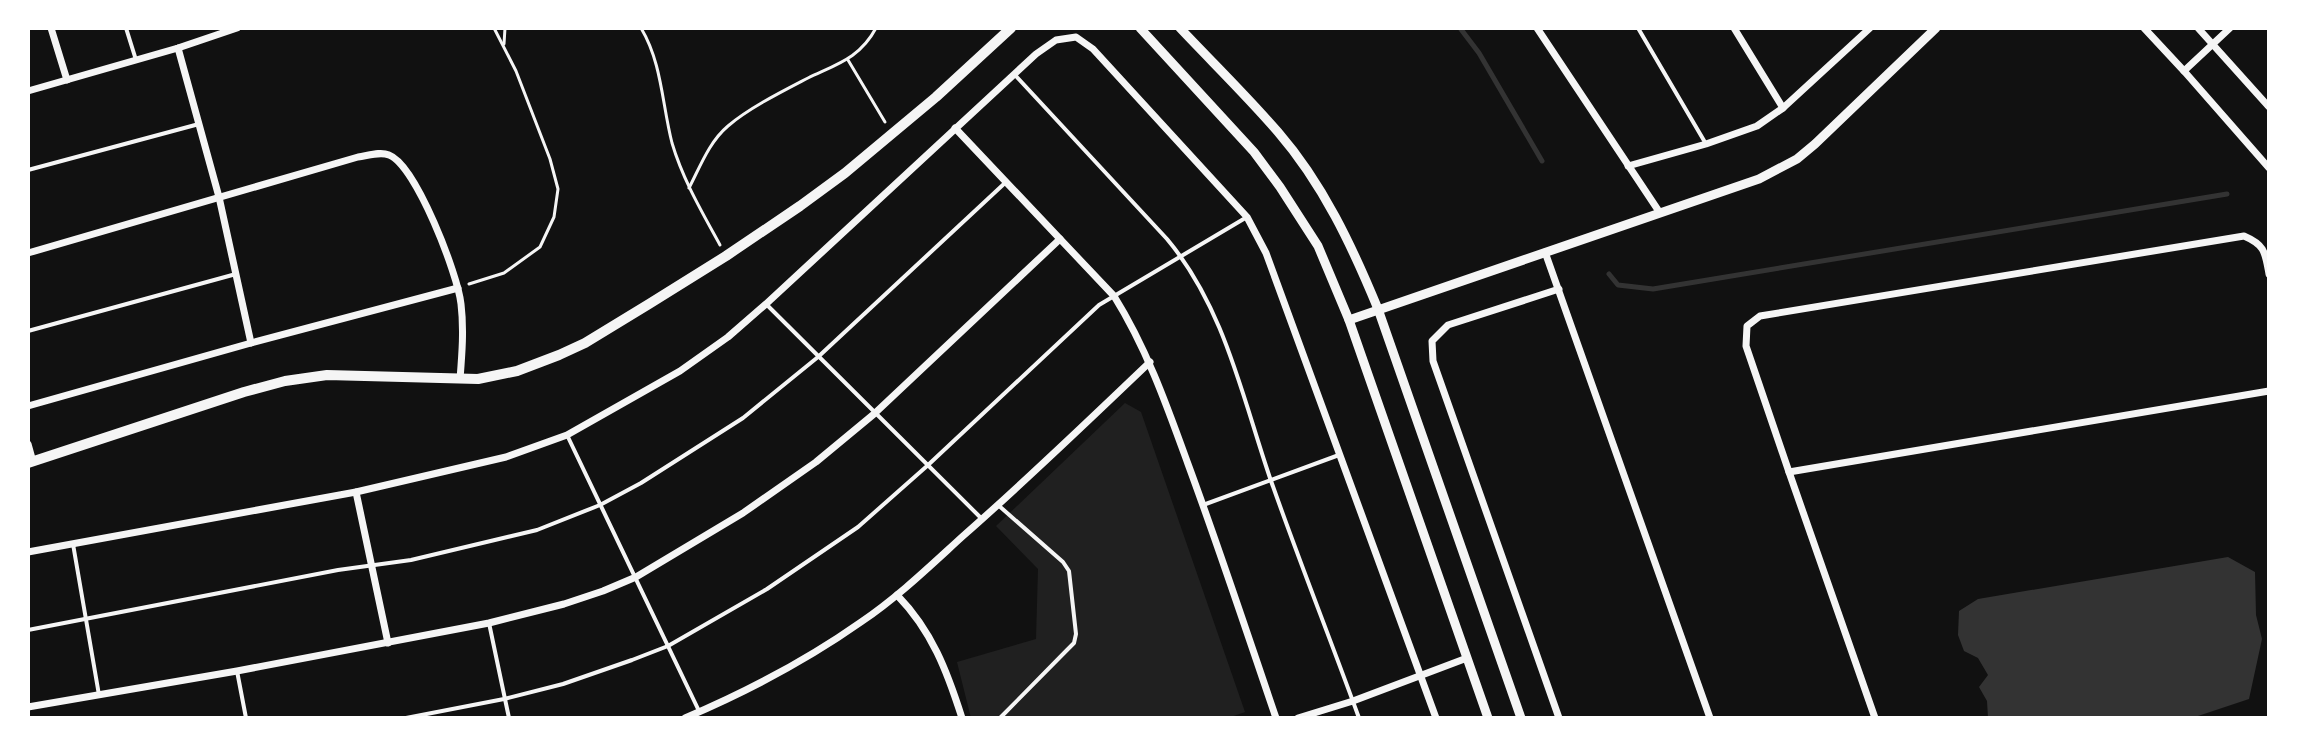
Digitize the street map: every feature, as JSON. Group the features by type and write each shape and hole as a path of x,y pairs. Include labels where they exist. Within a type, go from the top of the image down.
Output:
{"main road":[{"path":"31,462 285,381 327,375 460,379 496,376 535,366 585,343 726,256 811,198 936,97 1011,28"}],"street":[{"path":"51,28 67,80"},
{"path":"208,28 211,38"},
{"path":"28,91 237,28"},
{"path":"1140,28 1254,152 1318,246 1349,320 1488,718"},
{"path":"1180,28 1279,133 1308,172 1357,256 1521,718"},
{"path":"1537,28 1660,213"},
{"path":"1734,28 1783,108"},
{"path":"1628,166 1757,126 1783,108 1870,28"},
{"path":"1349,320 1759,179 1797,159 1815,144 1936,28"},
{"path":"2144,28 2269,168"},
{"path":"2198,28 2267,102"},
{"path":"2184,71 2230,28"},
{"path":"28,552 356,492 506,457 567,435 680,371 728,337 1013,74 1056,40 1076,37 1093,49 1247,217 1266,253 1436,718"},
{"path":"178,48 219,197 251,343"},
{"path":"955,128 1114,296 1133,326 1150,362 1203,505 1276,718"},
{"path":"28,253 358,157 379,153 390,155 416,188 445,248 458,288 463,326 460,379"},
{"path":"1875,718 1746,346 1747,326 1760,316 2244,236 2259,242 2265,253 2269,274"},
{"path":"28,707 489,623 564,604 636,577 743,513 816,462 874,414 1060,239"},
{"path":"1545,252 1710,718"},
{"path":"28,406 458,288"},
{"path":"1559,289 1448,325 1432,341 1433,361 1559,718"},
{"path":"685,718 731,698 809,655 897,595 1150,362"},
{"path":"1789,472 2269,391"},
{"path":"28,444 31,462"},
{"path":"356,492 388,643"},
{"path":"897,595 917,615 945,666 962,718"},
{"path":"1298,718 1467,658"},
{"path":"43,705 44,718"}],"lane":[{"path":"126,28 136,60"},
{"path":"1638,28 1706,144"},
{"path":"1013,74 1182,256 1200,285 1220,327 1271,481 1359,718"},
{"path":"28,170 199,124"},
{"path":"28,630 411,560 537,530 600,505 641,483 743,418 818,357 1006,182"},
{"path":"406,718 563,684 668,646 767,589 858,527 1099,305 1247,217"},
{"path":"28,331 236,274"},
{"path":"766,304 982,519"},
{"path":"567,435 700,712"},
{"path":"1203,505 1340,454"},
{"path":"998,505 1063,562 1069,571 1076,634 1074,643 1000,718"},
{"path":"73,544 99,695"},
{"path":"489,623 509,718"},
{"path":"237,671 246,718"}],"path":[{"path":"458,288 504,273 540,247 554,217 558,189 550,159 504,44 494,28"},
{"path":"504,44 505,28"},
{"path":"641,28 651,45 673,145 689,188 726,256"},
{"path":"689,188 714,140 730,125 806,79 848,60 868,43 876,28"},
{"path":"848,60 892,134"}],"shaded area":[{"path":"1125,403 1141,412 1245,712 1228,718 971,718 957,662 1036,639 1038,569 996,526"},
{"path":"2228,557 2255,572 2256,615 2262,639 2249,699 2192,718 1988,718 1987,701 1979,687 1988,675 1978,658 1964,651 1958,635 1959,611 1978,599"}],"waterway":[{"path":"1460,28 1479,53 1542,161"},
{"path":"1609,274 1618,285 1653,289 2227,194"}]}
